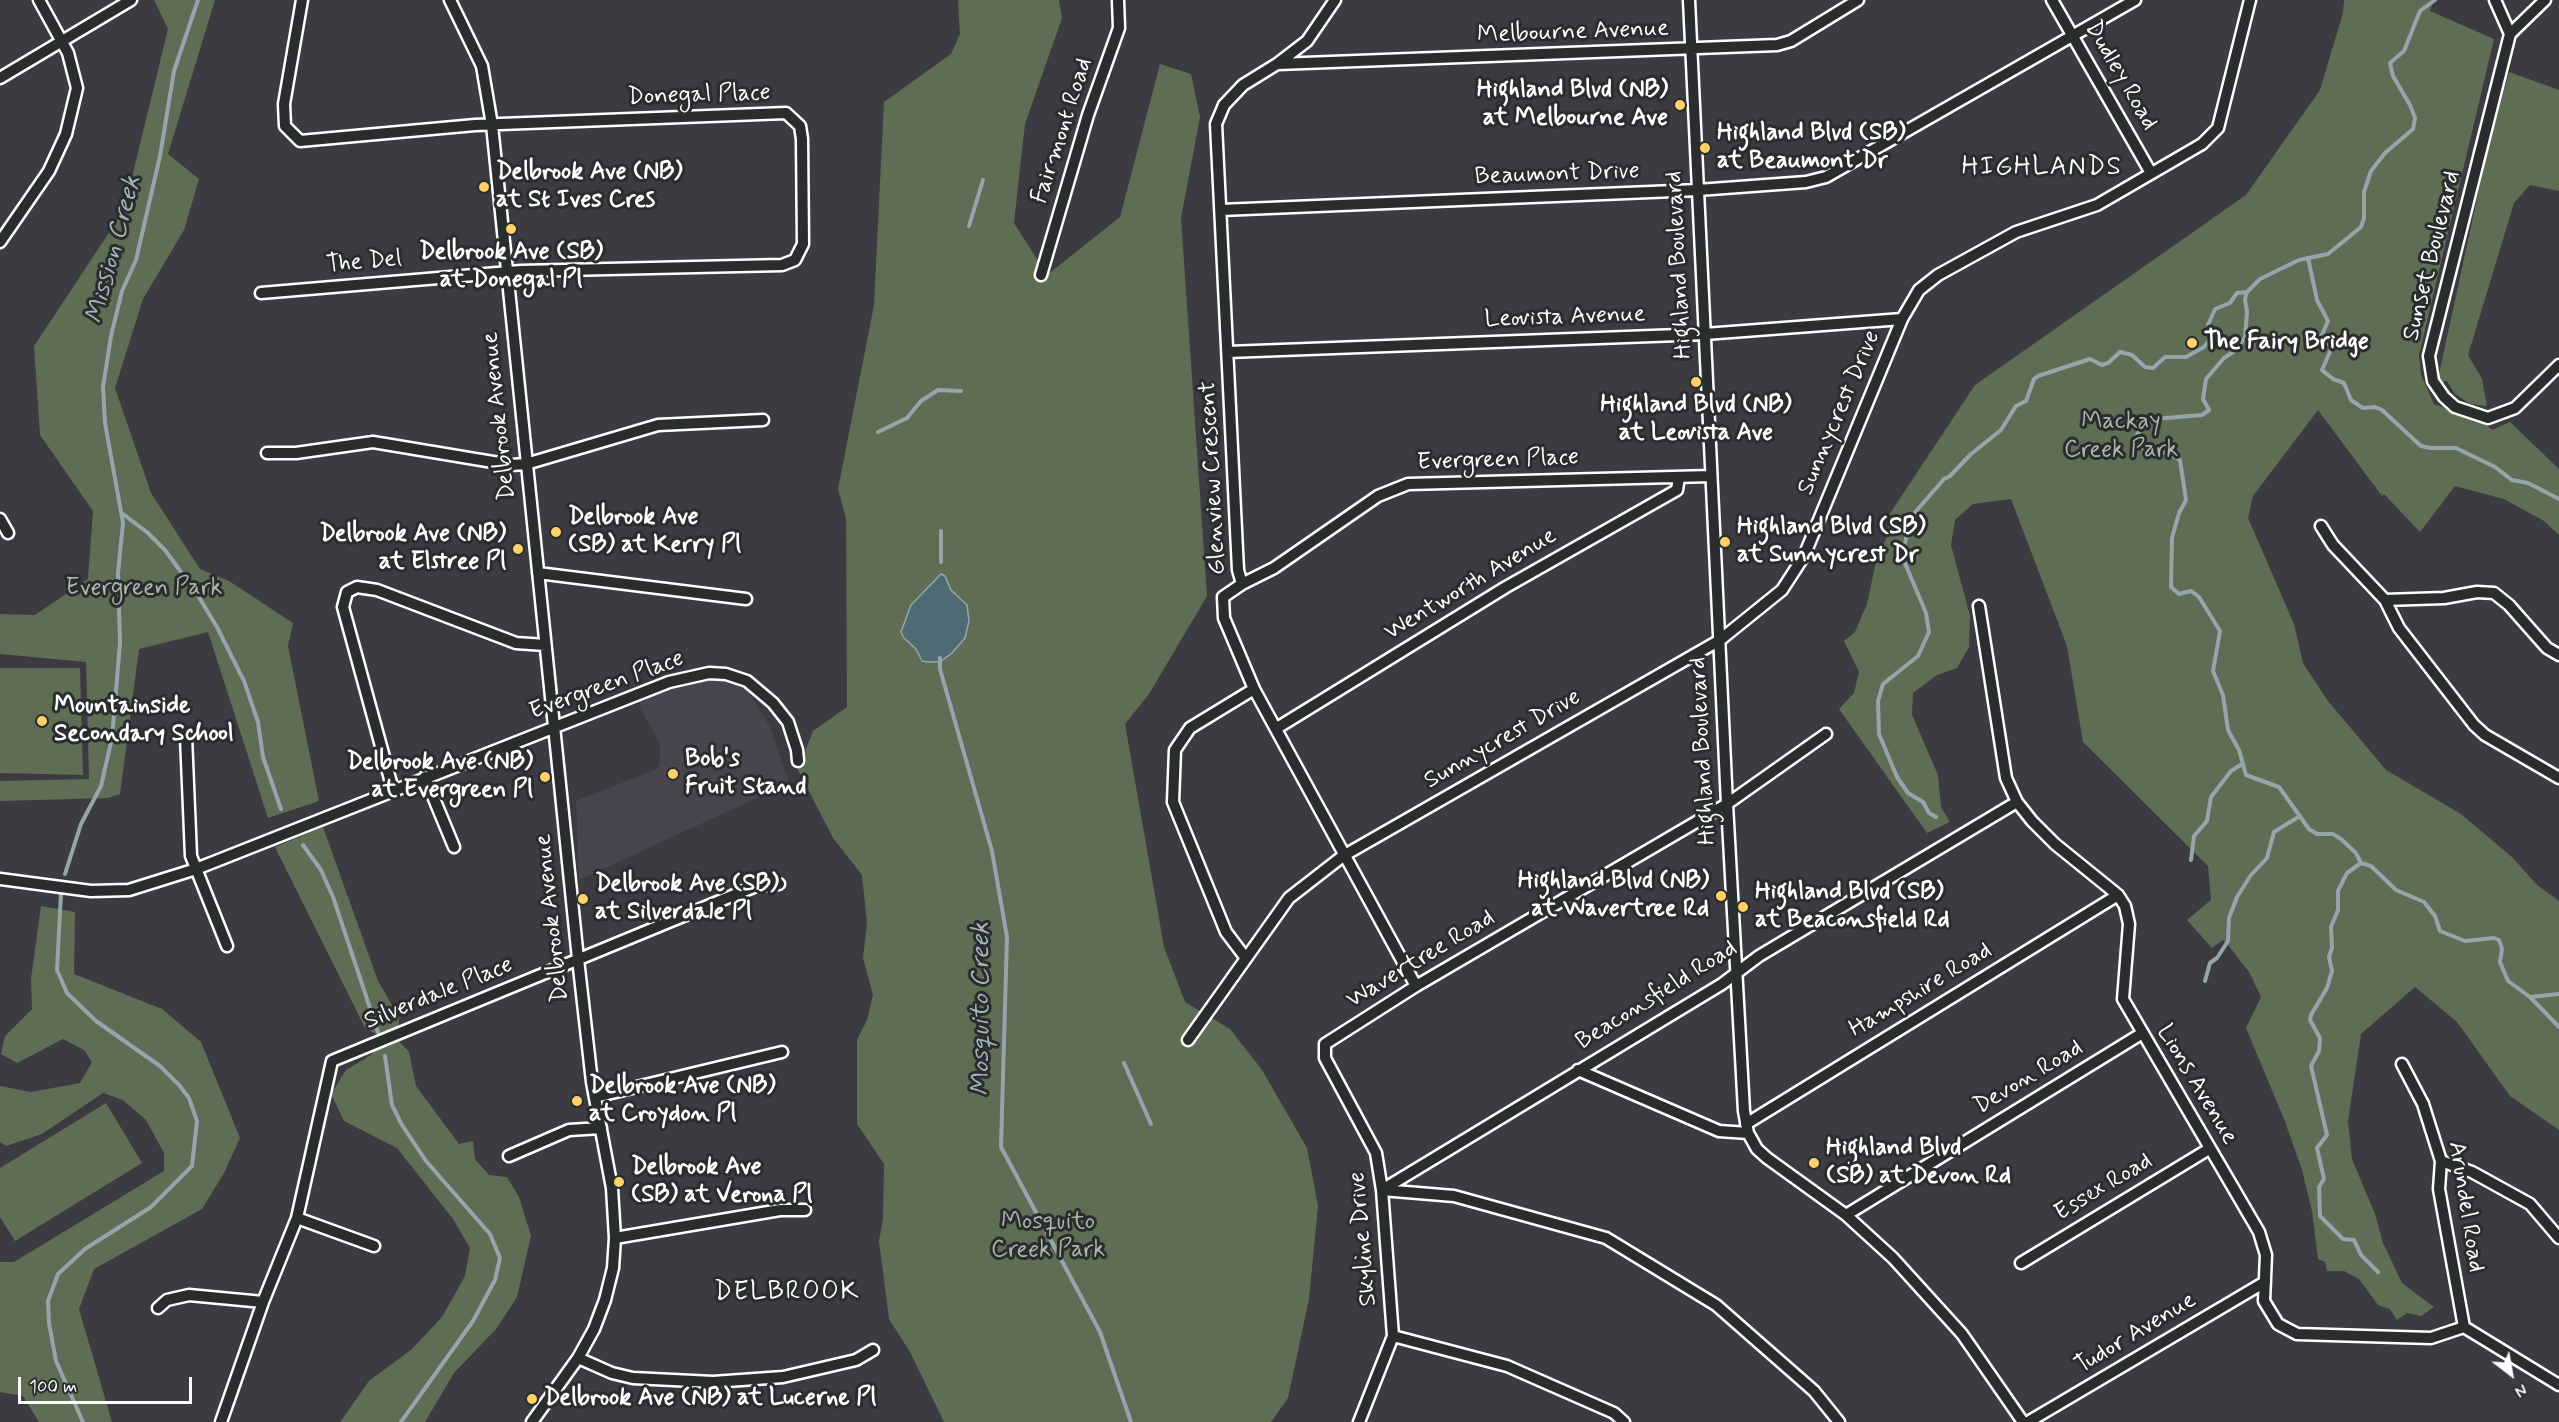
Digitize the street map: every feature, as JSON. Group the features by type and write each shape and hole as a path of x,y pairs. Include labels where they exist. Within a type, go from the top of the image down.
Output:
{"street":[{"path":"0,242 49,171 72,113 77,88 62,41 39,0"},
{"path":"0,78 131,0"},
{"path":"303,0 284,104 285,126 300,141 492,125"},
{"name":"Delbrook Avenue","path":"450,0 482,66 492,125 578,959 595,1097 612,1188 615,1238 613,1268 605,1300 578,1358 532,1422"},
{"name":"Fairmont Road","path":"1041,275 1088,115 1119,28 1118,0"},
{"name":"Glenview Crescent","path":"1335,0 1306,41 1277,64 1243,85 1224,105 1216,124 1238,570 1242,584 1223,597 1224,618 1254,689 1277,728 1343,856 1416,986"},
{"name":"Highland Boulevard","path":"1689,0 1727,804 1747,1128"},
{"name":"Melbourne Avenue","path":"1277,64 1777,45 1791,41 1858,0"},
{"name":"Dudley Road","path":"2052,0 2151,173"},
{"name":"Beaumont Drive","path":"1221,210 1698,190 1806,182 1826,177 2135,0"},
{"name":"Sunnycrest Drive","path":"1188,1040 1289,898 1343,856 1720,640 1782,590 1804,556 1902,319 1919,290 1938,275 2016,232 2097,205 2202,144 2218,128 2250,0"},
{"path":"2496,0 2510,34 2545,0"},
{"name":"Sunset Boulevard","path":"2510,34 2429,356 2430,369 2436,386 2455,407 2488,418 2515,408 2559,365"},
{"name":"Donegal Place","path":"492,125 786,113 800,126 802,139 803,244 795,260 782,265 506,272"},
{"name":"The Del","path":"261,293 506,272"},
{"name":"Leovista Avenue","path":"1228,352 1704,334 1902,319"},
{"path":"267,453 296,453 373,442 511,465 526,464 658,425 763,420"},
{"name":"Evergreen Place","path":"1242,584 1274,568 1378,496 1408,484 1711,476"},
{"name":"Wentworth Avenue","path":"1277,728 1506,587 1677,490 1679,477"},
{"path":"0,519 8,533"},
{"path":"2321,526 2333,545 2385,600 2399,628 2475,725 2485,735 2559,778"},
{"path":"538,573 746,599"},
{"path":"393,790 343,607 347,592 357,587 377,590 516,643 545,645"},
{"path":"2385,600 2444,598 2476,592 2494,592 2509,604 2547,648 2559,656"},
{"name":"Lions Avenue","path":"1979,606 2006,778 2017,801 2055,843 2118,895 2125,906 2129,924 2122,999 2259,1232 2266,1255 2264,1301 2278,1324 2297,1334 2431,1338 2464,1327"},
{"name":"Evergreen Place","path":"0,879 110,892 129,890 196,869 669,682 709,673 726,674 747,681 773,703 788,722 798,761"},
{"path":"1245,957 1226,932 1173,802 1175,750 1190,728 1254,689"},
{"name":"Wavertree Road","path":"1325,1058 1325,1044 1416,986 1727,804 1826,734"},
{"path":"186,737 191,856 227,946"},
{"path":"425,777 454,847"},
{"name":"Beaconsfield Road","path":"1382,1190 1737,973 1759,956 2017,801"},
{"name":"Silverdale Place","path":"222,1422 263,1302 297,1218 332,1060 756,886 779,885"},
{"name":"Hampshire Road","path":"1747,1128 1773,1106 2118,895"},
{"name":"Devon Road","path":"1846,1215 2141,1034"},
{"path":"595,1097 782,1052"},
{"name":"Skyline Drive","path":"1325,1058 1376,1153 1382,1190 1393,1336 1359,1422"},
{"name":"Arundel Road","path":"2402,1064 2423,1104 2441,1161 2439,1189 2464,1327"},
{"path":"1578,1070 1719,1131 1747,1128 1757,1149 1767,1158 1846,1215 1893,1258 1962,1334 2023,1422"},
{"path":"509,1156 569,1130 601,1128"},
{"name":"Essex Road","path":"2021,1263 2209,1149"},
{"path":"2441,1161 2472,1172 2530,1204 2559,1238"},
{"path":"1382,1190 1454,1196 1606,1238 1716,1305 1814,1390 1839,1422"},
{"path":"615,1238 780,1210 805,1210"},
{"path":"297,1218 374,1246"},
{"name":"Tudor Avenue","path":"2028,1422 2265,1282"},
{"path":"158,1308 167,1300 189,1295 263,1302"},
{"path":"2464,1327 2559,1385"},
{"path":"1393,1336 1507,1366 1614,1413 1624,1422"},
{"path":"578,1358 633,1378 713,1382 783,1377 856,1360 873,1350"}],"shaded area":[{"path":"709,673 742,681 770,727 789,783 579,880 576,801 655,770 660,764 660,744 641,709 640,701 662,690"}],"green space":[{"name":"Evergreen Park","path":"154,0 215,0 168,154 199,179 184,230 143,299 115,388 151,493 200,569 229,581 293,623 288,646 319,801 268,818 208,632 139,649 120,794 108,798 0,801 0,781 89,779 86,662 0,654 0,614 35,615 88,579 93,511 40,435 34,346 124,210 168,29"},
{"name":"Mosquito Creek Park","path":"958,0 1059,0 1062,18 1025,124 1014,223 1047,275 1120,217 1160,64 1191,74 1200,117 1181,218 1207,596 1149,694 1125,724 1164,947 1185,1002 1230,1029 1262,1070 1307,1148 1318,1206 1309,1299 1288,1398 1271,1422 944,1422 910,1352 889,1319 879,1241 883,1219 884,1164 857,1124 857,1040 867,1020 873,995 863,958 867,924 862,875 833,838 798,770 813,731 847,707 846,518 838,489 874,305 884,102 951,54 960,34"},
{"name":"Mackay Creek Park","path":"2344,0 2434,0 2430,11 2494,39 2419,355 2421,375 2434,404 2482,421 2492,430 2510,422 2559,469 2559,535 2544,521 2504,499 2455,486 2420,532 2384,494 2382,496 2318,410 2253,496 2248,518 2294,624 2303,663 2328,701 2386,770 2461,814 2513,858 2537,885 2559,901 2559,1130 2510,1096 2457,1022 2415,987 2361,1034 2348,1121 2352,1159 2375,1214 2383,1243 2402,1283 2434,1307 2421,1316 2407,1313 2397,1320 2390,1309 2378,1305 2359,1279 2344,1271 2327,1271 2325,1262 2318,1259 2312,1211 2302,1170 2284,1119 2246,1028 2261,997 2249,972 2229,946 2223,940 2212,948 2187,920 2211,900 2208,866 2083,742 2067,646 2011,499 1973,504 1955,520 1951,545 1970,616 1969,647 1957,668 1937,675 1913,693 1912,715 1938,775 1941,807 1950,822 1927,833 1839,709 1854,693 1859,672 1844,641 1855,632 1867,604 1875,566 1887,536 1889,515 1975,385 2246,195 2320,90 2343,13"},
{"path":"2509,72 2559,90 2559,191 2530,185 2514,203 2468,355 2482,379 2487,406 2470,404 2455,394 2447,381 2437,383 2487,153"},
{"name":"Mountainside Secondary School","path":"0,668 80,668 83,775 0,773"},
{"path":"323,827 378,981 399,1017 398,1040 409,1052 416,1086 459,1144 473,1141 475,1159 489,1175 507,1177 519,1197 531,1236 517,1297 496,1329 454,1373 425,1422 340,1422 369,1381 412,1349 442,1317 465,1276 470,1248 453,1219 397,1148 344,1121 331,1094 346,1070 371,1055 376,1048 376,1034 365,1028 275,847"},
{"path":"41,906 75,912 74,974 162,1009 201,1042 240,1138 224,1173 202,1209 94,1269 79,1309 112,1422 39,1422 23,1396 0,1392 0,1262 14,1262 164,1171 164,1153 146,1120 123,1100 103,1093 42,1134 6,1146 0,1142 0,1086 31,1092 80,1083 92,1062 84,1050 63,1039 17,1063 1,1054 5,1036 32,1009 31,979"},
{"path":"106,1103 142,1163 15,1241 0,1217 0,1168"}],"water":[{"path":"941,574 945,576 951,590 967,605 969,621 965,638 952,653 940,662 922,661 916,649 901,632 911,605"}],"waterway":[{"name":"Mission Creek","path":"65,874 81,824 101,786 112,738 120,643 118,573 123,523 105,423 103,387 111,336 122,291 136,260 160,156 174,71 198,0"},
{"path":"2435,0 2420,11 2404,51 2390,63 2393,76 2415,118 2413,129 2385,153 2371,171 2364,192 2364,218 2361,227 2328,254 2299,260 2260,279 2247,292 2245,299 2247,312 2245,337 2236,350 2224,358 2206,379 2203,399 2209,410 2202,415 2154,419 2142,425 2135,439 2145,450 2170,454 2180,460 2186,500 2179,513 2172,538 2171,587 2179,594 2191,591 2199,597 2220,631 2213,671 2223,695 2228,730 2239,750 2246,775 2279,787 2309,829 2317,834 2333,834 2341,839 2356,853 2361,863 2371,866 2396,890 2424,902 2435,916 2440,931 2465,941 2494,938 2499,940 2502,949 2500,962 2508,981 2530,997 2559,1027"},
{"path":"969,226 983,180"},
{"path":"2308,258 2317,300 2328,321 2321,337 2332,347 2322,370 2333,379 2344,383 2351,400 2363,408 2375,407 2382,410 2421,446 2456,448 2495,467 2512,480 2528,483 2559,499"},
{"path":"1936,817 1929,813 1923,802 1908,793 1897,777 1879,734 1878,701 1883,684 1918,656 1929,632 1926,613 1904,561 1903,552 1911,517 1944,479 2001,430 2016,406 2026,401 2034,379 2038,376 2090,359 2102,365 2108,363 2120,352 2132,355 2145,367 2153,368 2165,357 2186,357 2204,347 2209,341 2211,333 2208,325 2215,309 2230,303 2237,293 2247,292"},
{"path":"878,432 907,418 921,401 938,390 961,391"},
{"path":"123,514 148,533 165,550 197,594 217,627 244,681 258,722 263,757 281,809"},
{"name":"Mosquito Creek","path":"941,531 941,562"},
{"name":"Mosquito Creek","path":"940,658 940,669 992,851 1007,937 1001,1147 1100,1332 1131,1422"},
{"path":"2191,860 2194,836 2207,821 2211,797 2231,771 2242,764"},
{"path":"2205,981 2210,963 2217,958 2228,941 2229,918 2237,897 2251,875 2267,858 2274,832 2300,816"},
{"path":"303,845 321,870 333,897 378,1032"},
{"path":"2361,863 2347,873 2338,891 2338,910 2331,927 2332,948 2329,957 2332,971 2327,988 2310,1020 2320,1038 2319,1051 2311,1066 2327,1135 2317,1148 2324,1179 2319,1187 2320,1216 2343,1239 2354,1240 2361,1255 2378,1272"},
{"path":"61,893 57,970 67,993 96,1021 160,1066 189,1098 197,1121 192,1166 151,1207 85,1249 58,1274 48,1301 49,1323 56,1361 83,1422"},
{"path":"2530,997 2559,994"},
{"path":"385,1056 392,1105 402,1125 426,1161 490,1234 500,1258 495,1280 473,1321 401,1422"},
{"path":"1124,1063 1151,1124"}],"place":[{"name":"Highland Blvd (NB) at Melbourne Ave","path":"1680,105"},
{"name":"Highland Blvd (SB) at Beaumont Dr","path":"1705,148"},
{"name":"Delbrook Ave (NB) at St Ives Cres","path":"484,187"},
{"name":"Delbrook Ave (SB) at Donegal Pl","path":"511,229"},
{"name":"The Fairy Bridge","path":"2192,343"},
{"name":"Highland Blvd (NB) at Leovista Ave","path":"1696,382"},
{"name":"Delbrook Ave (SB) at Kerry Pl","path":"556,532"},
{"name":"Highland Blvd (SB) at Sunnycrest Dr","path":"1725,542"},
{"name":"Delbrook Ave (NB) at Elstree Pl","path":"518,549"},
{"name":"Mountainside Secondary School","path":"42,721"},
{"name":"Bob's Fruit Stand","path":"673,774"},
{"name":"Delbrook Ave (NB) at Evergreen Pl","path":"545,777"},
{"name":"Highland Blvd (NB) at Wavertree Rd","path":"1721,896"},
{"name":"Delbrook Ave (SB) at Silverdale Pl","path":"583,899"},
{"name":"Highland Blvd (SB) at Beaconsfield Rd","path":"1743,907"},
{"name":"Delbrook Ave (NB) at Croydon Pl","path":"577,1101"},
{"name":"Highland Blvd (SB) at Devon Rd","path":"1814,1163"},
{"name":"Delbrook Ave (SB) at Verona Pl","path":"619,1182"},
{"name":"Delbrook Ave (NB) at Lucerne Pl","path":"532,1399"}],"district":[{"name":"HIGHLANDS","path":"2042,169"},
{"name":"DELBROOK","path":"787,1294"}]}
